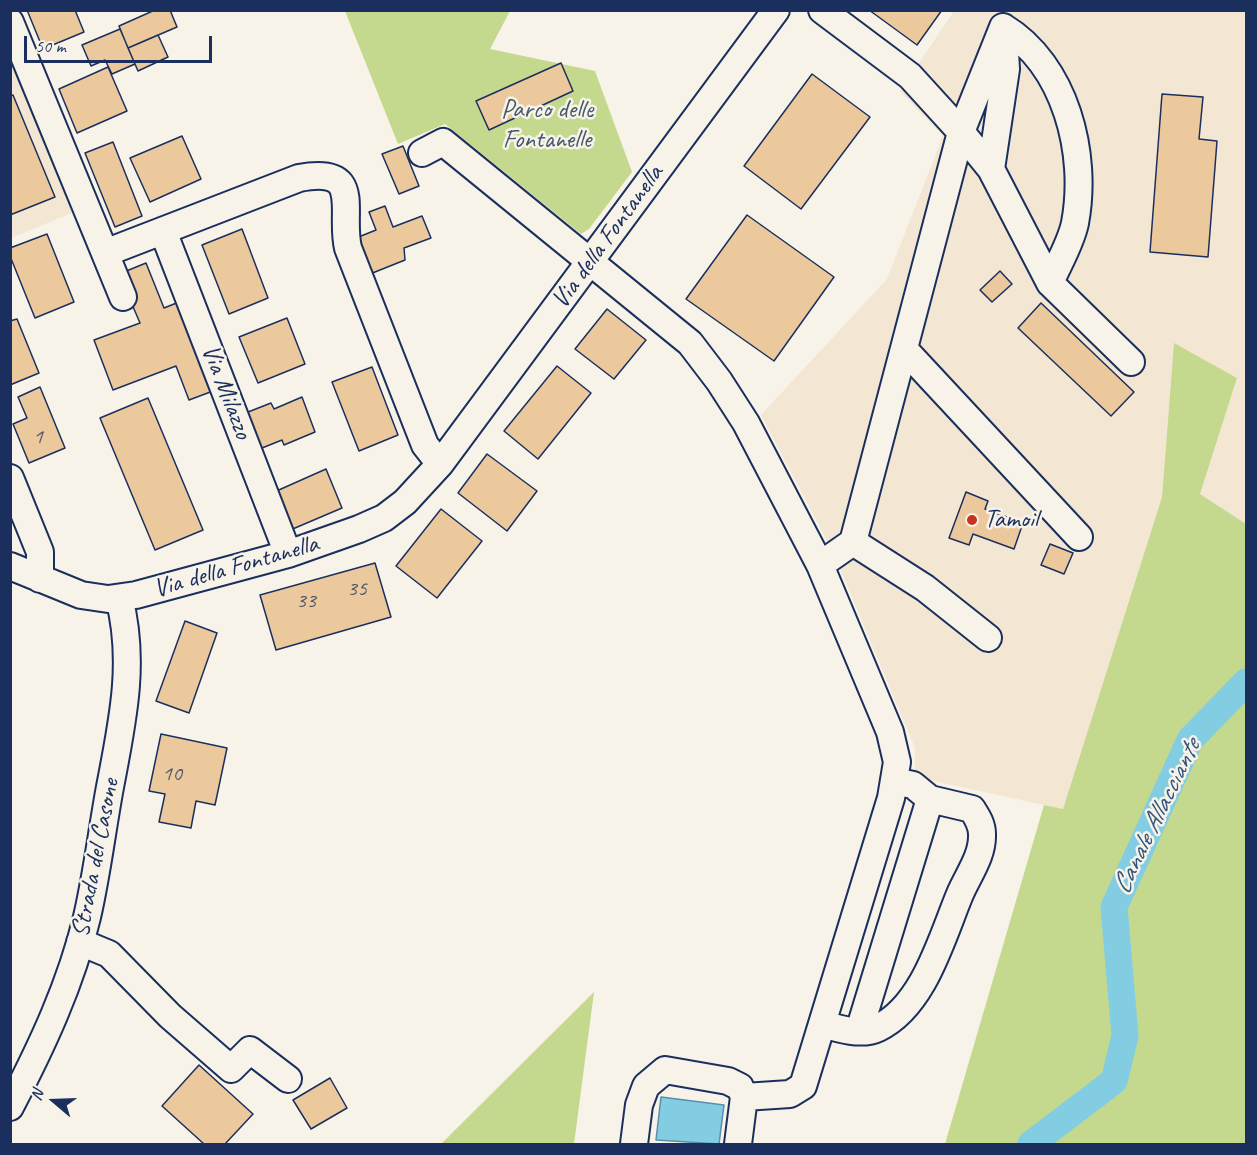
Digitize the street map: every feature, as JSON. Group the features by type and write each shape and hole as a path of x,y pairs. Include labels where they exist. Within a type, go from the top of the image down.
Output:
{"street":[{"name":"Via della Fontanella","path":"10,566 81,595 119,598 288,554 384,518 418,489 440,464 776,10"},
{"path":"822,10 910,76 961,132 991,169 1050,283 1131,362"},
{"path":"820,565 853,542 961,132 1001,19"},
{"path":"991,169 1006,69 1001,19"},
{"path":"1001,19 1023,39 1047,69 1066,102 1078,186 1074,225 1050,283"},
{"path":"10,22 123,297"},
{"path":"422,153 443,142 690,343 719,381 746,423 820,565 890,732 897,762 894,781 824,1024 803,1086 790,1094 744,1097"},
{"path":"105,253 247,198 314,175 324,175 341,186 348,206 346,237 348,248 425,445 440,464"},
{"name":"Via Milazzo","path":"163,231 288,554"},
{"path":"904,349 1079,537"},
{"path":"10,478 40,552 40,579"},
{"path":"853,542 925,588 988,638"},
{"name":"Strada del Casone","path":"10,1107 39,1052 80,942 87,916 124,708 128,650 119,598"},
{"path":"824,1024 859,1031 877,1029 912,996 938,955 954,909 979,855 982,835 980,823 972,809 930,799 913,785 894,781"},
{"path":"859,1031 930,799"},
{"path":"80,942 109,954 170,1016 231,1069 250,1050 288,1078"},
{"path":"634,1144 639,1105 646,1086 665,1070 728,1081 740,1087 744,1097 738,1144"}],"shaded area":[{"path":"954,11 1246,11 1246,524 1200,494 1237,378 1174,343 1162,497 1063,809 915,777 915,748 834,554 761,415 887,279 943,136 900,91"},
{"path":"10,22 86,207 11,238 10,238"}],"green space":[{"name":"Parco delle Fontanelle","path":"345,11 510,11 490,49 595,71 632,172 589,229 581,234 445,124 398,144"},
{"path":"1174,343 1237,378 1200,494 1246,524 1246,1144 945,1144 1044,805 1063,809 1162,497"},
{"path":"594,992 574,1144 441,1144"}],"water":[{"path":"661,1097 724,1105 719,1144 656,1140"}],"building":[{"path":"27,10 75,10 84,32 43,49"},
{"path":"155,10 170,10 177,27 128,48 119,26"},
{"path":"869,10 942,10 917,45"},
{"path":"120,29 135,64 112,74 105,60 91,66 82,45"},
{"path":"158,35 168,57 138,71 128,48"},
{"path":"561,63 573,91 489,130 476,101"},
{"path":"108,67 127,111 77,133 59,89"},
{"path":"812,74 870,117 801,209 744,166"},
{"path":"1162,94 1203,97 1199,139 1217,141 1208,257 1150,252"},
{"path":"13,95 55,197 10,215 10,96"},
{"path":"182,136 201,179 150,202 130,158"},
{"path":"113,142 142,216 115,227 85,153"},
{"path":"403,146 419,186 399,194 382,154"},
{"path":"385,206 393,227 422,216 431,238 404,248 405,260 370,274 356,238 376,230 369,212"},
{"path":"747,215 834,277 774,361 686,299"},
{"path":"242,229 268,298 229,314 202,245"},
{"path":"47,234 74,302 35,318 10,256 10,248"},
{"path":"146,263 164,308 179,302 213,391 189,400 176,366 113,390 94,340 140,323 119,274"},
{"path":"1000,271 1012,284 992,302 980,290"},
{"path":"1041,303 1134,392 1111,416 1018,328"},
{"path":"607,309 646,340 614,379 575,349"},
{"path":"287,318 305,364 258,383 239,337"},
{"path":"17,319 39,373 10,385 10,321"},
{"path":"557,366 591,393 538,459 504,431"},
{"path":"372,367 398,435 359,451 332,382"},
{"path":"40,387 65,448 29,463 13,424 27,418 18,397"},
{"path":"302,397 315,432 284,445 282,440 257,450 243,414 271,403 274,409"},
{"path":"148,398 203,530 155,550 100,418"},
{"path":"487,454 537,491 507,531 458,493"},
{"path":"326,469 342,508 288,531 272,493"},
{"path":"966,492 988,501 985,509 1023,523 1014,549 973,534 969,545 949,538"},
{"path":"441,509 482,541 437,598 396,566"},
{"path":"1050,544 1073,553 1064,574 1041,565"},
{"path":"375,563 391,617 276,650 260,595"},
{"path":"185,621 217,633 189,713 156,701"},
{"path":"161,734 227,748 215,805 196,801 191,828 159,822 165,794 149,791"},
{"path":"199,1065 253,1114 225,1144 204,1144 162,1106"},
{"path":"330,1078 347,1108 311,1129 293,1100"}],"waterway":[{"name":"Canale Allacciante","path":"1031,1144 1114,1081 1125,1036 1114,907 1190,740 1246,682"}],"place":[{"name":"Tamoil","path":"972,520"}]}
